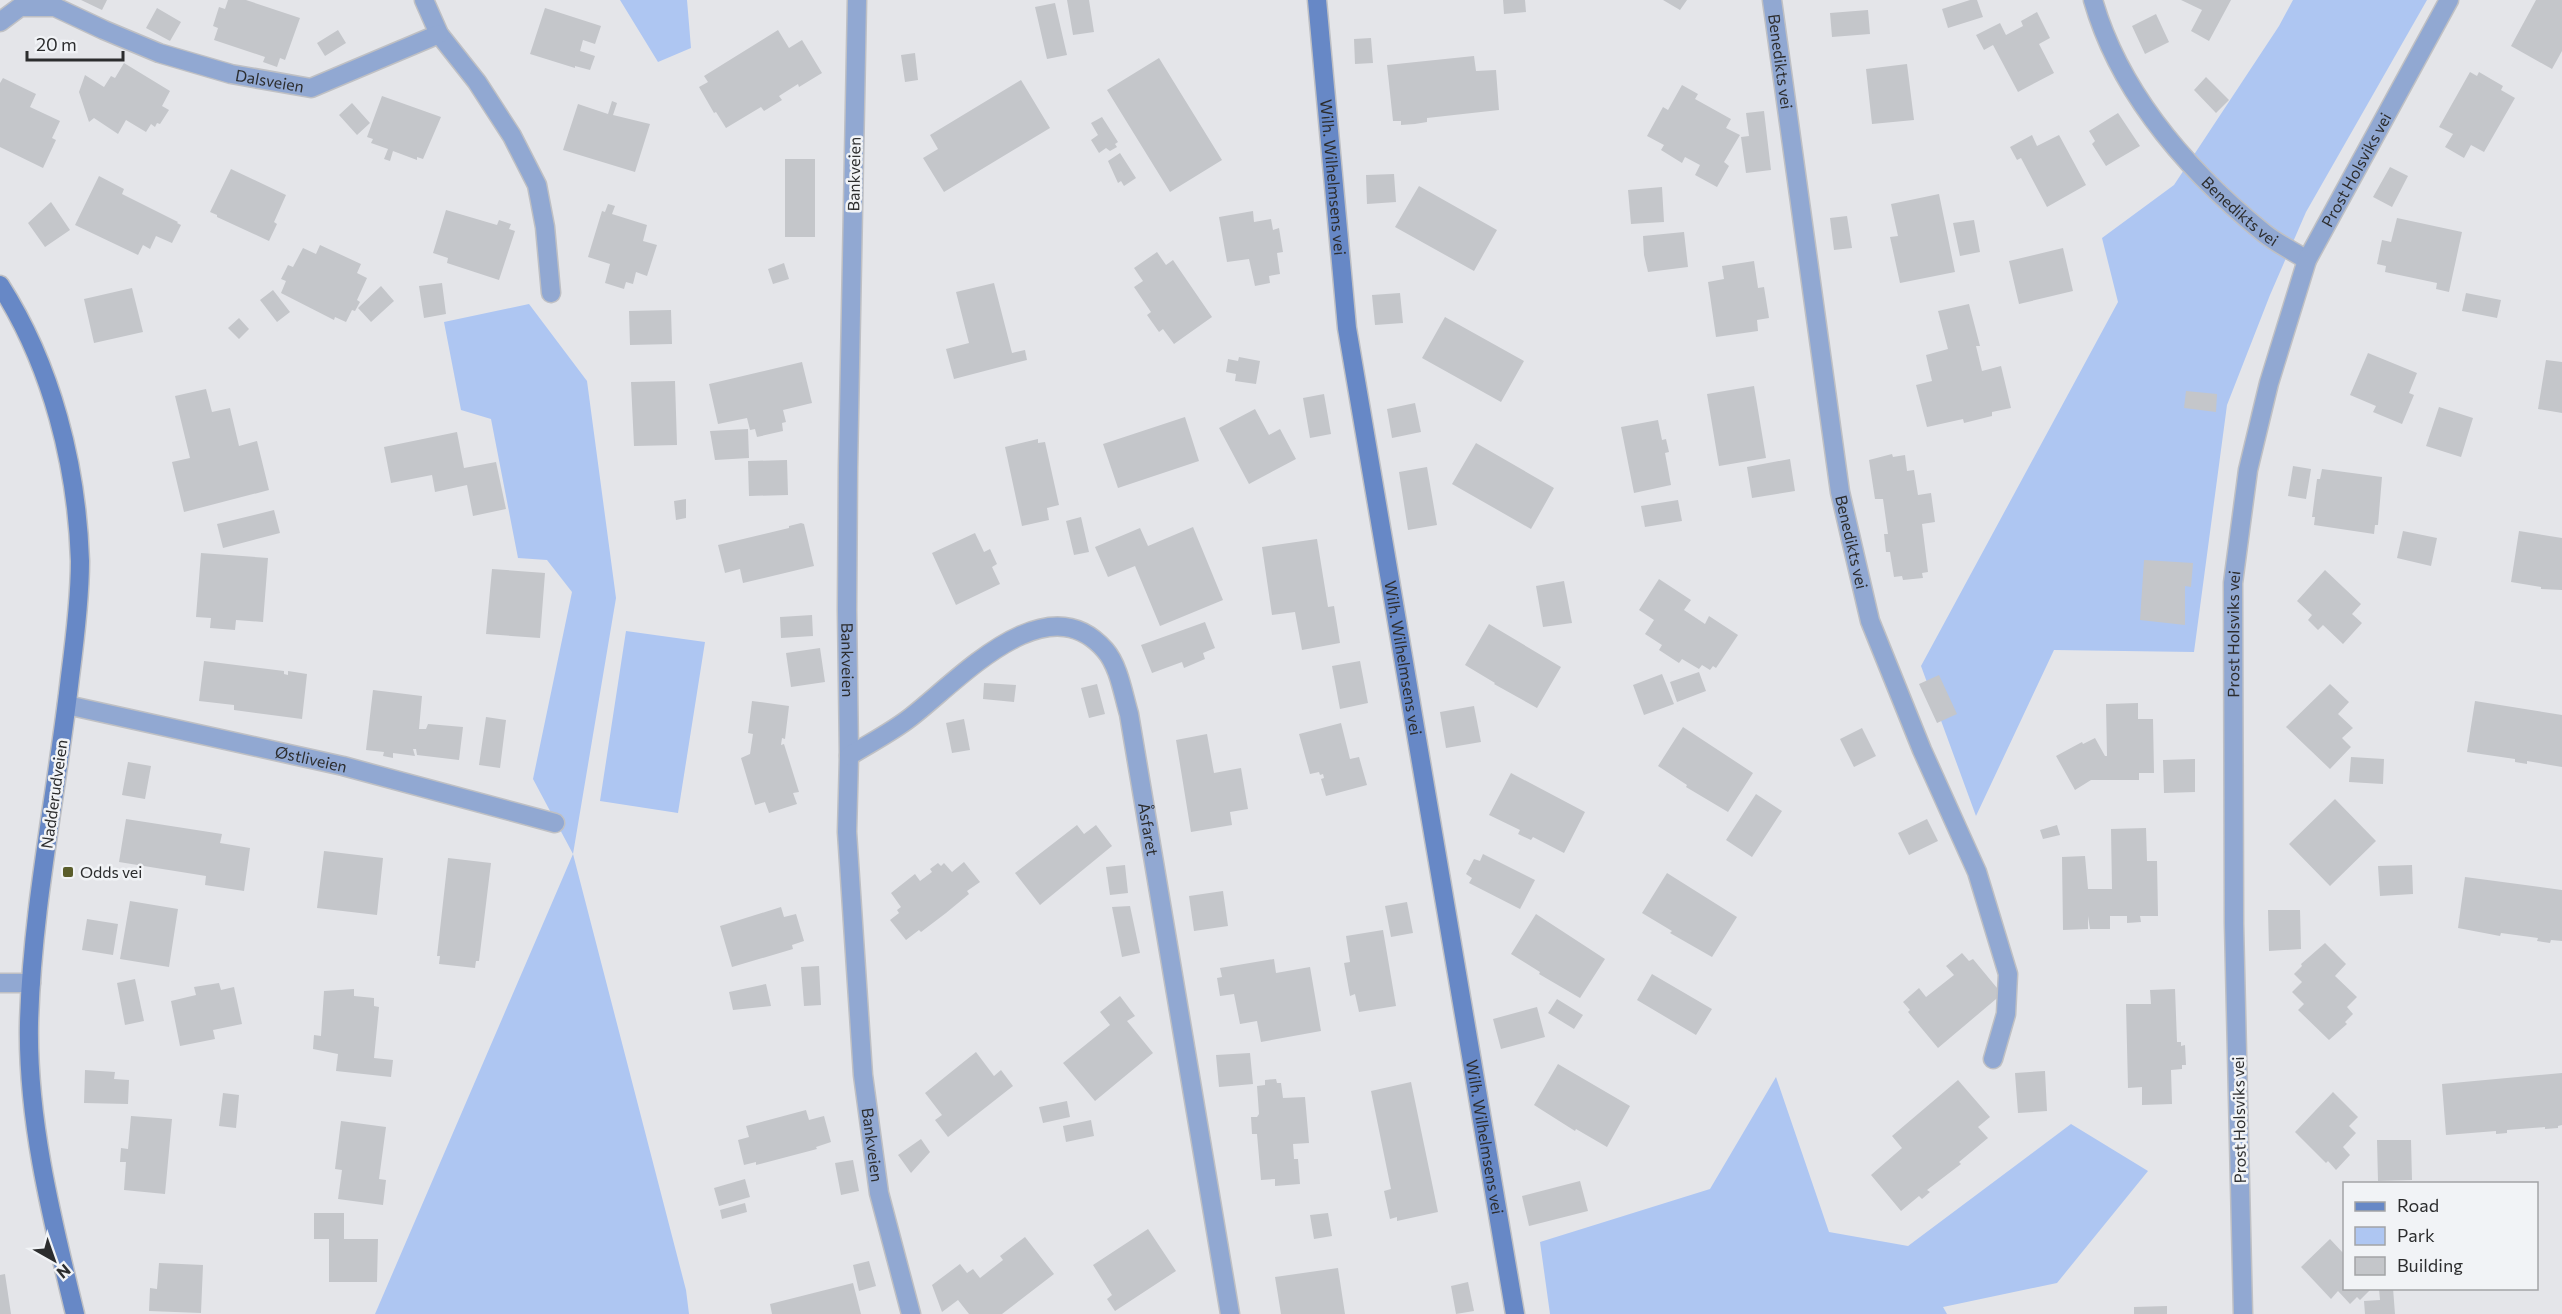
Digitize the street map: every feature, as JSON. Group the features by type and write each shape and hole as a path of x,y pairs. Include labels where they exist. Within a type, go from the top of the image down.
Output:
{"street":[{"path":"424,0 440,34 477,82 512,136 537,185 545,227 552,293"},
{"name":"Bankveien","path":"857,0 848,539 847,832 863,1075 879,1193 911,1314"},
{"name":"Wilh. Wilhelmsens vei","path":"1317,0 1347,328 1515,1314"},
{"name":"Benedikts vei","path":"1772,0 1840,492 1870,621 1922,750 1977,872 2008,974 2006,1014 1993,1059"},
{"name":"Benedikts vei","path":"2093,0 2115,58 2162,133 2195,170 2265,234 2307,260"},
{"name":"Prost Holsviks vei","path":"2244,1314 2234,936 2233,583 2248,470 2270,383 2307,260 2449,0"},
{"name":"Dalsveien","path":"0,22 20,7 56,7 159,53 231,74 311,88 440,34"},
{"name":"Nadderudveien","path":"0,285 41,367 70,465 80,564 76,630 43,874 31,983 29,1024 32,1094 53,1224 75,1314"},
{"name":"Åsfaret","path":"849,756 909,719 1006,641 1035,629 1061,626 1083,632 1106,651 1129,714 1230,1314"},
{"name":"Østliveien","path":"67,705 343,766 555,823"},
{"path":"0,983 31,983"}],"green space":[{"path":"620,0 687,0 691,48 658,62"},
{"path":"2293,0 2427,0 2306,212 2270,295 2227,405 2194,652 2054,650 1976,816 1921,666 2118,302 2102,238 2174,185 2279,26"},
{"path":"529,304 587,381 616,598 573,854 533,779 572,592 547,560 518,558 491,419 461,410 444,322"},
{"path":"626,631 705,642 678,813 600,801"},
{"path":"573,854 686,1290 689,1314 375,1314"},
{"path":"1776,1077 1829,1232 1908,1246 2071,1124 2148,1171 2057,1283 1943,1307 1947,1314 1550,1314 1540,1242 1710,1189"}],"building":[{"path":"81,0 107,0 102,10"},
{"path":"228,0 246,0 300,18 285,60 280,58 277,67 263,62 265,57 214,40 218,28 213,26 219,7 225,9"},
{"path":"1067,0 1089,0 1094,32 1073,35"},
{"path":"1503,0 1525,0 1526,12 1504,14"},
{"path":"1663,0 1687,0 1680,10"},
{"path":"1977,0 1983,17 1948,28 1942,9"},
{"path":"2181,0 2231,0 2209,41 2191,31 2202,10"},
{"path":"2536,0 2562,0 2562,51 2552,69 2511,46"},
{"path":"1055,3 1067,55 1047,59 1035,7"},
{"path":"157,8 181,22 170,41 146,28"},
{"path":"545,8 601,26 595,44 583,40 580,51 595,56 590,70 575,66 575,68 530,54"},
{"path":"1868,10 1870,34 1832,37 1830,13"},
{"path":"2037,12 2050,38 2039,44 2054,73 2018,92 1993,45 1984,50 1976,35 2000,23 2006,35 2023,26 2021,21"},
{"path":"2156,14 2169,42 2145,54 2132,26"},
{"path":"338,30 346,43 325,56 317,43"},
{"path":"778,30 789,48 802,40 822,73 779,96 782,100 764,111 761,107 726,128 699,87 708,82 704,76"},
{"path":"1371,38 1373,63 1355,64 1354,39"},
{"path":"915,53 918,80 905,82 901,55"},
{"path":"1474,56 1476,71 1496,70 1499,110 1427,118 1427,122 1415,124 1401,125 1401,121 1393,121 1387,65"},
{"path":"1159,58 1222,160 1170,192 1107,90"},
{"path":"124,63 170,91 162,106 169,110 160,124 157,123 155,127 151,124 146,132 126,120 118,134 94,118 89,122 79,92 85,75 104,87 111,76 115,78"},
{"path":"1907,64 1914,120 1872,124 1866,69"},
{"path":"2470,72 2477,76 2479,72 2503,86 2501,90 2515,98 2484,152 2471,145 2464,158 2445,147 2453,134 2439,127"},
{"path":"2206,77 2229,100 2216,113 2194,90"},
{"path":"3,78 36,94 30,107 60,121 52,138 56,140 43,168 0,147 0,83"},
{"path":"1021,80 1050,128 944,192 923,158 938,149 930,135"},
{"path":"1682,85 1698,94 1695,99 1731,119 1726,128 1740,135 1724,162 1729,166 1717,187 1695,175 1700,165 1685,157 1682,163 1661,150 1664,145 1647,136 1663,107 1668,110"},
{"path":"382,96 441,117 423,159 417,157 417,160 393,151 390,161 384,159 388,149 371,143 373,139 367,137"},
{"path":"612,101 617,103 613,115 650,124 635,172 563,150 578,104 608,114"},
{"path":"352,103 370,123 357,135 339,115"},
{"path":"1764,111 1771,170 1746,173 1741,137 1749,136 1746,113"},
{"path":"2118,113 2140,146 2106,166 2092,144 2095,141 2089,131"},
{"path":"1102,117 1118,142 1115,144 1117,147 1110,151 1106,148 1099,153 1091,140 1098,135 1091,123"},
{"path":"2032,135 2037,146 2059,135 2086,185 2047,207 2021,158 2017,160 2010,147"},
{"path":"1120,153 1136,178 1124,186 1121,181 1118,183 1108,161"},
{"path":"785,159 815,159 815,237 785,237"},
{"path":"2390,167 2408,176 2392,207 2373,197"},
{"path":"231,169 286,195 274,222 277,224 269,241 210,212"},
{"path":"1394,174 1396,202 1367,204 1366,175"},
{"path":"99,176 124,189 122,194 178,222 181,225 172,243 156,236 150,249 143,245 138,255 75,225"},
{"path":"1419,186 1497,230 1474,271 1395,227"},
{"path":"1662,187 1664,222 1631,224 1628,190"},
{"path":"1939,194 1955,272 1900,283 1890,237 1898,236 1891,204"},
{"path":"51,202 70,230 45,247 28,223"},
{"path":"608,204 615,206 612,214 647,225 643,241 657,245 647,276 636,272 633,284 626,282 624,289 605,283 610,264 588,257 602,211 605,212"},
{"path":"446,210 497,225 499,220 511,224 509,229 515,231 499,280 447,263 448,258 433,253"},
{"path":"1253,211 1254,222 1271,219 1273,230 1279,228 1283,252 1277,253 1280,274 1269,276 1270,283 1255,286 1249,259 1227,262 1219,217"},
{"path":"1847,216 1852,248 1834,250 1830,218"},
{"path":"2397,218 2462,232 2449,292 2436,289 2437,283 2385,272 2386,266 2377,264 2382,240 2391,242"},
{"path":"1974,220 1980,252 1960,256 1953,223"},
{"path":"1684,232 1688,267 1648,272 1643,236"},
{"path":"320,245 361,264 357,273 367,278 357,300 360,302 355,311 352,310 346,322 335,317 334,320 281,293 286,281 281,279 288,265 293,267 303,248 316,254"},
{"path":"2063,248 2073,291 2019,304 2009,261"},
{"path":"1157,252 1166,265 1173,260 1212,317 1174,344 1163,329 1159,332 1147,315 1151,312 1134,287 1143,281 1134,268"},
{"path":"1754,261 1758,288 1764,287 1769,318 1757,320 1758,331 1716,337 1708,282 1724,279 1722,266"},
{"path":"784,263 789,279 773,284 768,269"},
{"path":"442,283 446,314 424,318 419,286"},
{"path":"994,283 1012,353 1025,350 1027,360 954,379 946,349 969,343 956,292"},
{"path":"381,286 394,301 371,322 358,308"},
{"path":"132,288 143,332 94,343 84,299"},
{"path":"273,290 290,312 277,322 260,300"},
{"path":"1400,293 1403,323 1375,325 1372,295"},
{"path":"2466,293 2501,300 2497,318 2462,311"},
{"path":"1969,304 1980,346 1976,346 1982,371 2001,366 2011,408 1992,412 1992,416 1964,423 1963,419 1927,427 1916,385 1932,381 1926,355 1948,349 1938,311"},
{"path":"671,310 672,344 630,345 629,311"},
{"path":"1445,317 1524,361 1501,402 1422,358"},
{"path":"239,318 249,329 239,339 228,328"},
{"path":"2368,353 2417,373 2409,393 2414,395 2402,424 2373,412 2376,406 2350,395"},
{"path":"1239,357 1260,361 1256,384 1235,381 1236,374 1226,372 1228,359 1238,361"},
{"path":"2546,360 2562,362 2562,413 2538,409"},
{"path":"802,362 812,403 783,410 786,422 782,423 783,431 757,437 755,429 750,430 747,418 718,424 709,384"},
{"path":"675,381 677,445 634,446 631,382"},
{"path":"1754,386 1766,458 1719,466 1707,394"},
{"path":"206,389 212,412 230,408 239,446 257,441 269,490 184,512 172,462 190,458 175,396"},
{"path":"2186,391 2217,394 2216,412 2184,408"},
{"path":"1324,394 1331,434 1310,438 1303,398"},
{"path":"1415,403 1421,432 1392,438 1387,409"},
{"path":"2439,407 2473,418 2461,457 2426,446"},
{"path":"1255,409 1269,435 1280,429 1296,459 1249,484 1219,428"},
{"path":"1185,417 1199,461 1118,488 1103,444"},
{"path":"1658,420 1662,440 1666,439 1669,452 1665,453 1671,485 1634,493 1621,427"},
{"path":"748,429 749,458 715,460 710,431"},
{"path":"457,432 464,468 496,462 506,509 473,516 467,485 435,492 432,475 391,483 384,447"},
{"path":"1038,439 1038,443 1045,442 1059,505 1047,508 1049,520 1022,526 1005,447"},
{"path":"1476,443 1554,488 1531,529 1452,484"},
{"path":"1892,454 1893,457 1905,455 1907,471 1914,470 1918,495 1931,493 1935,522 1922,524 1928,572 1922,573 1923,578 1903,580 1902,576 1894,577 1890,552 1886,552 1884,534 1888,534 1883,499 1875,499 1869,460"},
{"path":"1790,459 1795,491 1752,498 1747,467"},
{"path":"787,460 788,495 749,496 748,461"},
{"path":"2293,466 2311,469 2306,499 2288,496"},
{"path":"1427,467 1437,525 1408,530 1399,472"},
{"path":"2322,469 2382,477 2378,525 2375,525 2374,534 2314,525 2315,517 2312,517 2317,479 2320,479"},
{"path":"686,499 686,518 676,520 674,501"},
{"path":"1678,500 1682,521 1645,527 1641,506"},
{"path":"274,510 280,533 223,548 217,524"},
{"path":"1081,517 1089,552 1074,555 1066,521"},
{"path":"804,524 814,566 743,583 740,569 725,573 718,545"},
{"path":"1193,527 1223,600 1160,626 1135,566 1108,577 1095,547 1140,528 1148,546"},
{"path":"2403,531 2437,538 2431,566 2397,558"},
{"path":"2519,531 2562,538 2562,590 2541,589 2541,587 2511,582"},
{"path":"975,533 984,552 990,549 997,564 992,567 1000,584 956,605 932,553"},
{"path":"1317,539 1328,607 1334,606 1340,643 1302,650 1295,612 1272,615 1262,547"},
{"path":"201,553 268,558 263,622 236,620 235,630 210,628 211,618 196,617"},
{"path":"2144,560 2193,563 2191,587 2185,586 2185,625 2140,620"},
{"path":"492,569 545,573 540,638 486,634"},
{"path":"2325,570 2361,604 2352,614 2362,623 2343,644 2323,625 2318,630 2308,620 2312,615 2297,601"},
{"path":"1659,579 1691,600 1684,610 1705,624 1709,616 1738,635 1716,668 1713,666 1710,670 1702,665 1699,669 1682,659 1679,663 1659,650 1662,645 1645,634 1654,620 1639,610"},
{"path":"1564,581 1572,623 1543,627 1536,586"},
{"path":"812,615 813,636 781,638 780,617"},
{"path":"1205,622 1215,648 1203,653 1205,659 1184,668 1182,662 1152,673 1141,645"},
{"path":"1489,624 1561,667 1537,708 1465,665"},
{"path":"820,648 825,682 791,687 786,653"},
{"path":"204,661 284,671 284,674 288,675 288,671 307,674 302,719 234,710 234,705 199,701"},
{"path":"1360,661 1368,703 1340,709 1332,666"},
{"path":"1699,672 1706,691 1677,702 1670,682"},
{"path":"1662,674 1674,704 1644,715 1633,685"},
{"path":"1939,675 1957,714 1937,723 1919,684"},
{"path":"984,683 1016,685 1014,702 983,699"},
{"path":"1097,684 1105,714 1089,718 1081,688"},
{"path":"2330,684 2349,702 2338,714 2353,728 2342,738 2351,747 2330,769 2286,727"},
{"path":"373,690 422,696 419,729 426,729 428,724 463,727 459,760 417,755 416,749 413,749 415,756 393,753 393,758 383,756 384,752 366,750"},
{"path":"752,701 789,706 785,739 782,738 781,745 784,744 799,792 793,793 797,804 769,813 765,802 755,805 741,758 750,754 753,734 748,733"},
{"path":"2475,701 2562,715 2562,767 2527,761 2527,764 2515,762 2515,759 2467,752"},
{"path":"2138,703 2138,719 2153,719 2154,773 2139,773 2139,780 2091,780 2075,790 2056,756 2082,742 2083,744 2095,738 2107,756 2106,704"},
{"path":"1474,706 1481,742 1446,748 1440,712"},
{"path":"486,717 506,720 500,768 479,765"},
{"path":"964,719 970,750 952,753 946,723"},
{"path":"1341,723 1350,759 1359,757 1367,785 1326,796 1321,779 1324,778 1323,774 1320,775 1319,772 1310,774 1299,734"},
{"path":"1683,727 1753,773 1728,812 1686,787 1687,785 1658,766"},
{"path":"1862,728 1876,756 1854,767 1840,739"},
{"path":"1207,734 1214,773 1241,768 1248,809 1230,812 1232,825 1191,832 1176,740"},
{"path":"2351,757 2384,759 2383,784 2349,782"},
{"path":"2195,759 2195,792 2164,793 2163,760"},
{"path":"128,762 151,766 145,799 122,795"},
{"path":"1511,773 1585,812 1564,853 1533,837 1531,840 1518,834 1520,830 1489,815"},
{"path":"1756,794 1782,811 1752,857 1726,840"},
{"path":"2335,799 2376,841 2330,886 2289,844"},
{"path":"126,819 222,834 220,843 250,848 244,891 205,885 206,876 119,862"},
{"path":"1927,819 1938,841 1909,855 1898,833"},
{"path":"1077,825 1084,834 1096,825 1112,846 1040,905 1015,873"},
{"path":"2057,825 2060,835 2043,839 2040,830"},
{"path":"2146,828 2147,861 2157,861 2158,916 2140,916 2141,922 2127,923 2127,916 2110,916 2110,929 2090,929 2088,916 2088,929 2063,930 2062,857 2085,856 2088,889 2112,889 2111,829"},
{"path":"324,851 383,858 377,915 317,908"},
{"path":"1483,854 1535,880 1520,909 1469,883 1472,878 1466,874 1474,859 1480,861"},
{"path":"448,858 491,863 479,961 476,961 475,968 439,964 440,956 437,956"},
{"path":"964,862 980,882 967,891 969,894 946,913 906,940 890,920 899,913 897,910 901,907 891,893 915,874 920,881 932,872 930,869 938,863 941,866 944,863 952,872"},
{"path":"1125,865 1128,893 1110,895 1106,867"},
{"path":"2412,865 2413,894 2380,896 2378,866"},
{"path":"1667,873 1737,917 1712,957 1670,933 1672,931 1642,913"},
{"path":"2465,877 2562,890 2562,941 2551,940 2550,943 2537,941 2538,938 2501,933 2500,936 2458,928"},
{"path":"1223,891 1228,926 1194,931 1189,896"},
{"path":"130,901 178,909 169,967 120,959"},
{"path":"1407,902 1413,933 1391,937 1385,906"},
{"path":"1130,906 1140,953 1122,957 1112,907"},
{"path":"781,907 784,917 796,914 804,941 792,945 793,949 732,967 720,926"},
{"path":"2268,910 2300,910 2301,949 2269,951"},
{"path":"1536,914 1605,959 1580,998 1539,974 1540,972 1511,954"},
{"path":"87,919 118,924 113,955 82,950"},
{"path":"1383,930 1396,1006 1359,1012 1355,994 1350,996 1344,963 1350,962 1346,936"},
{"path":"2325,943 2346,964 2335,976 2357,997 2347,1007 2353,1014 2345,1022 2347,1024 2329,1040 2298,1010 2304,1004 2292,992 2302,982 2294,974 2302,966 2301,964"},
{"path":"1962,953 1969,961 1973,959 2002,994 1938,1048 1908,1012 1910,1010 1903,1002 1919,988 1926,997 1954,975 1946,966"},
{"path":"1274,959 1276,973 1310,967 1321,1031 1261,1042 1257,1021 1240,1024 1234,994 1220,996 1217,978 1222,977 1220,968"},
{"path":"819,966 821,1005 804,1006 801,967"},
{"path":"1652,974 1712,1009 1696,1035 1637,1000"},
{"path":"135,979 144,1021 125,1025 117,983"},
{"path":"219,983 221,990 234,987 242,1024 213,1030 215,1039 180,1046 171,1001 196,995 194,987"},
{"path":"766,984 771,1006 733,1010 729,992"},
{"path":"354,989 354,996 374,998 374,1006 379,1007 374,1058 393,1060 391,1077 336,1071 338,1054 313,1049 314,1035 321,1036 324,991"},
{"path":"2175,989 2177,1042 2181,1042 2181,1046 2185,1045 2186,1065 2182,1065 2182,1069 2171,1070 2172,1104 2142,1105 2142,1087 2128,1088 2126,1004 2151,1004 2150,990"},
{"path":"1120,996 1135,1016 1127,1021 1153,1053 1095,1101 1063,1063 1110,1025 1100,1012"},
{"path":"1557,999 1583,1015 1574,1029 1548,1013"},
{"path":"1537,1007 1545,1037 1501,1049 1493,1019"},
{"path":"976,1052 994,1076 1001,1070 1013,1086 948,1137 935,1120 942,1115 925,1093"},
{"path":"1250,1053 1253,1084 1219,1087 1216,1055"},
{"path":"1558,1064 1630,1106 1607,1147 1576,1129 1575,1131 1534,1105"},
{"path":"85,1070 115,1072 114,1079 129,1080 128,1104 84,1103"},
{"path":"2045,1071 2047,1111 2018,1113 2015,1073"},
{"path":"2562,1073 2562,1125 2558,1128 2507,1130 2507,1133 2496,1134 2496,1131 2446,1135 2442,1084"},
{"path":"1276,1079 1277,1083 1281,1083 1283,1098 1305,1097 1309,1143 1293,1144 1294,1159 1298,1159 1300,1184 1275,1186 1275,1179 1261,1180 1257,1134 1252,1134 1251,1117 1257,1117 1259,1114 1257,1086 1265,1085 1265,1080"},
{"path":"1958,1080 1990,1117 1978,1127 1988,1138 1959,1162 1961,1164 1927,1190 1930,1192 1922,1199 1919,1196 1901,1211 1871,1175 1902,1148 1892,1136"},
{"path":"1411,1082 1438,1212 1397,1221 1397,1217 1390,1219 1384,1191 1391,1189 1371,1091"},
{"path":"2333,1092 2358,1117 2349,1126 2356,1133 2343,1147 2350,1155 2336,1170 2295,1132"},
{"path":"223,1093 239,1095 236,1128 219,1126"},
{"path":"1067,1101 1070,1117 1043,1123 1039,1107"},
{"path":"806,1110 809,1120 824,1116 831,1142 816,1147 817,1149 756,1165 756,1162 744,1165 738,1140 749,1137 746,1126"},
{"path":"131,1116 172,1119 165,1194 124,1190 126,1162 120,1162 121,1148 128,1149"},
{"path":"1091,1120 1094,1136 1066,1142 1063,1126"},
{"path":"341,1121 386,1127 379,1179 386,1180 383,1205 338,1199 342,1170 335,1169"},
{"path":"921,1139 930,1152 911,1173 898,1155"},
{"path":"2377,1140 2411,1140 2412,1180 2378,1181"},
{"path":"853,1160 859,1191 841,1195 835,1163"},
{"path":"745,1179 750,1197 719,1206 714,1188"},
{"path":"1580,1181 1588,1211 1529,1226 1522,1196"},
{"path":"745,1203 747,1212 722,1219 720,1210"},
{"path":"314,1213 344,1213 344,1239 378,1239 377,1282 329,1282 329,1239 314,1239"},
{"path":"1328,1213 1332,1236 1314,1239 1310,1215"},
{"path":"1148,1229 1176,1271 1115,1311 1107,1299 1112,1295 1093,1265"},
{"path":"1025,1237 1054,1274 1002,1314 969,1314 958,1300 942,1312 932,1285 960,1264 967,1273 973,1269 980,1278 1003,1260 1000,1256"},
{"path":"2330,1239 2343,1253 2343,1290 2370,1290 2360,1300 2357,1297 2350,1304 2338,1291 2331,1299 2301,1267"},
{"path":"869,1261 876,1286 859,1291 853,1265"},
{"path":"159,1263 203,1265 201,1313 149,1311 150,1288 157,1289"},
{"path":"1338,1268 1345,1314 1281,1314 1275,1277"},
{"path":"5,1274 11,1314 0,1314 0,1275"},
{"path":"1468,1282 1474,1311 1456,1314 1451,1286"},
{"path":"853,1283 861,1314 772,1314 770,1304"},
{"path":"2379,1290 2393,1290 2395,1314 2365,1314 2364,1301 2380,1300"},
{"path":"2167,1306 2167,1314 2134,1314 2134,1307"}],"place":[{"name":"Odds vei","path":"68,872"}]}
